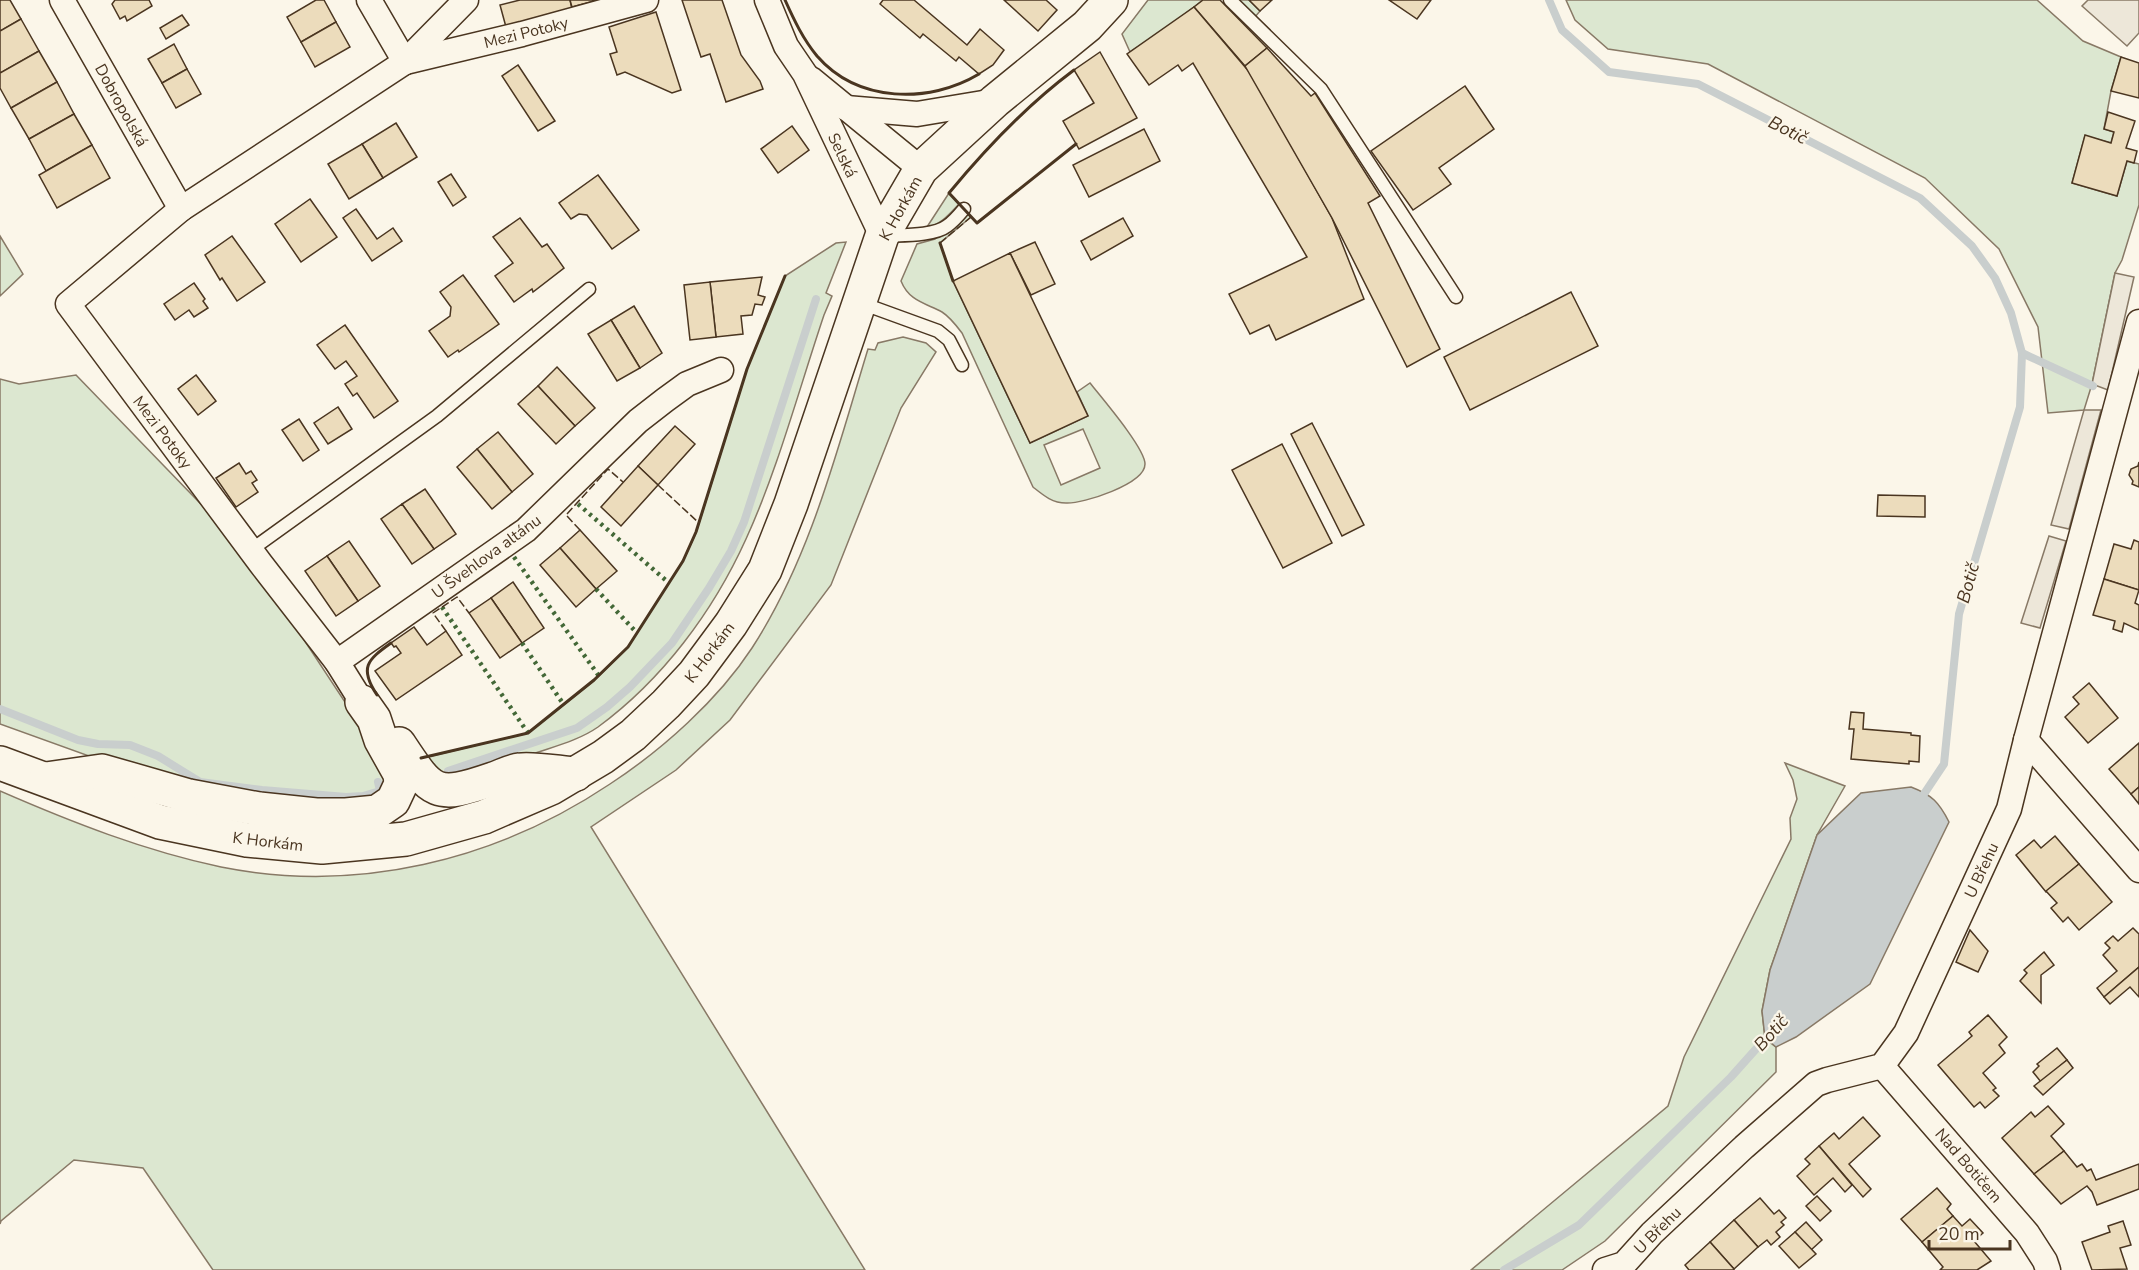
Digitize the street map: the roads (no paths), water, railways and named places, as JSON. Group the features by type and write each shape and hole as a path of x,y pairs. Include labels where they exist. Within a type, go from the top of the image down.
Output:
{"main road":[{"name":"K Horkám","path":"0,763 160,822 247,840 322,847 406,839 445,830 517,804 576,774 633,735 694,674 731,624 765,570 882,236 921,169 994,101 1087,26 1111,0"},
{"path":"368,711 391,733 422,778 442,790 459,790 521,770 576,774"},
{"path":"44,779 102,771 189,796 259,809 316,815 368,814 393,801 401,784 400,774 368,711"}],"street":[{"name":"Dobropolská","path":"62,0 181,209"},
{"path":"369,0 405,62"},
{"name":"Mezi Potoky","path":"251,550 68,304 181,209 405,62 466,0"},
{"name":"Mezi Potoky","path":"405,62 522,34 646,0"},
{"name":"Selská","path":"767,0 786,46 805,74 882,236"},
{"name":"Selská","path":"805,74 921,169"},
{"name":"Selská","path":"846,108 916,114 994,101"},
{"name":"U Břehu","path":"1618,1268 1685,1202 1816,1084 1882,1066 1906,1033 2009,809 2138,326"},
{"name":"U Švehlova altánu","path":"337,662 526,530 638,421 665,400 687,384 721,370"},
{"path":"251,550 337,662 368,711"},
{"path":"2026,740 2139,870"},
{"name":"Nad Botičem","path":"1882,1066 2027,1233 2048,1270"}],"lane":[{"path":"1230,0 1321,89 1456,297"},
{"path":"882,236 941,230 947,227 964,209"},
{"path":"251,550 437,416 589,289"},
{"path":"860,302 938,331 952,345 962,365"}],"water":[{"path":"1911,787 1934,800 1949,822 1870,984 1796,1037 1776,1047 1765,1038 1762,1011 1770,970 1817,835 1861,793"}],"waterway":[{"name":"Botič","path":"1549,0 1562,30 1609,72 1698,84 1920,198 1972,246 1995,278 2011,313 2022,353 2020,407 1959,614 1944,764 1920,800"},
{"path":"448,771 577,728 630,687 672,643 709,588 731,551 744,522 816,299"},
{"path":"2022,353 2093,386"},
{"path":"0,709 78,740 98,744 130,745 158,756 200,782 346,797 363,796 380,791 378,782"},
{"name":"Botič","path":"1504,1270 1579,1225 1731,1077 1773,1030"}]}
